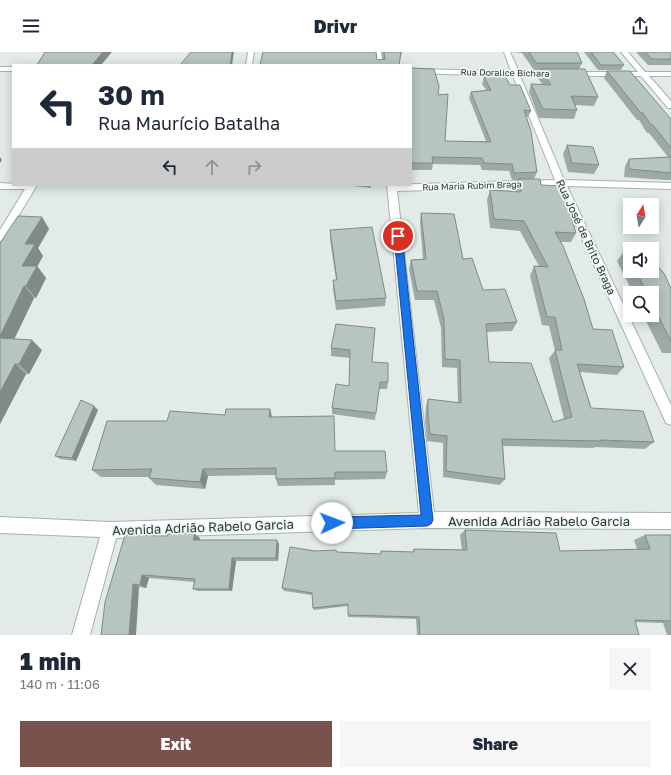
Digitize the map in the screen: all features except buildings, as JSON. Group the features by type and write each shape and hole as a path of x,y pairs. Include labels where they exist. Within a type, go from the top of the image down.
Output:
{"street":[{"path":"249,64 250,52"},
{"path":"378,52 380,64"},
{"name":"Rua José de Brito Braga","path":"507,52 561,183 671,419"},
{"path":"624,52 671,106"},
{"path":"0,69 12,69"},
{"name":"Rua Doralice Bichara","path":"412,71 645,75 671,74"},
{"name":"Rua Maria Rubim Braga","path":"393,187 561,183 671,186"},
{"path":"0,186 12,186"},
{"path":"0,238 30,186"},
{"path":"393,187 427,520"},
{"name":"Avenida Adrião Rabelo Garcia","path":"0,525 110,530 427,520 671,521"},
{"path":"82,635 84,618 110,530"}],"route":[{"path":"332,523 427,520 398,236"}]}
